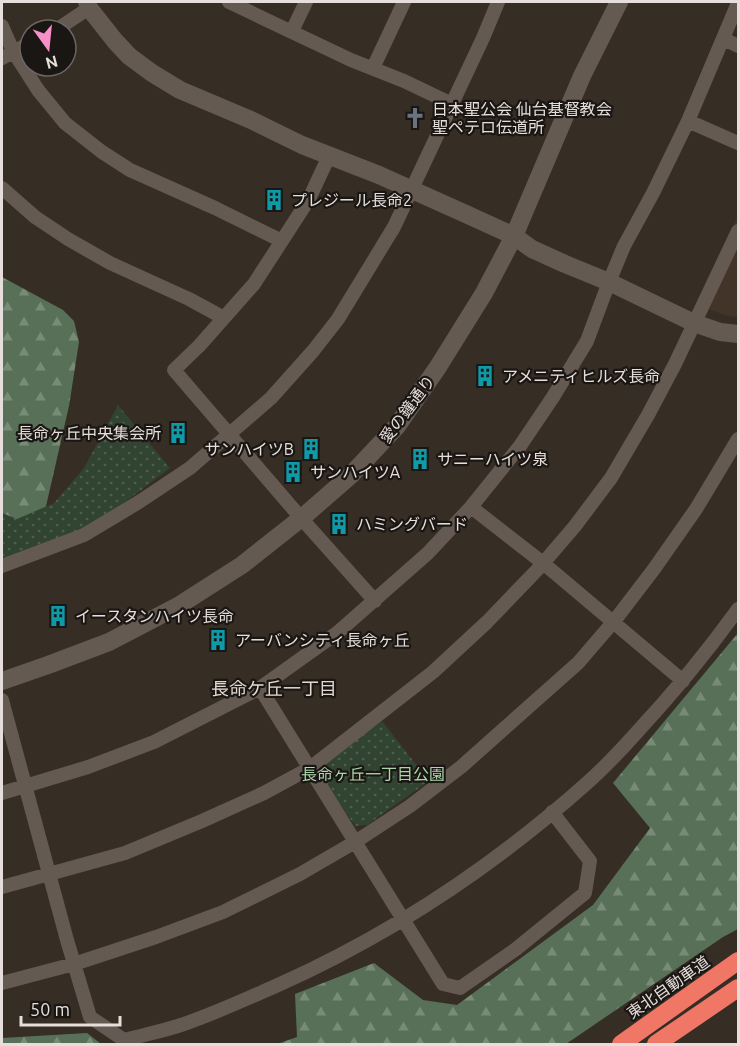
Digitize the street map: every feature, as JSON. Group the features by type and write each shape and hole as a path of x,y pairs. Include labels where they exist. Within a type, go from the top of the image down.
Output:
{"highway":[{"name":"東北自動車道","path":"621,1044 738,962"},
{"path":"656,1044 738,987"}],"street":[{"path":"229,2 351,60 404,81 452,104"},
{"path":"292,32 306,2"},
{"path":"373,68 404,2"},
{"path":"2,566 84,535 190,468 271,398 313,351 338,319 394,227 498,2"},
{"name":"愛の鐘通り","path":"2,681 109,642 178,606 242,565 351,475 397,426 438,367 484,293 514,236 582,76 619,2"},
{"path":"2,793 88,767 154,742 260,688 337,633 375,601 428,553 471,507 520,446 587,341 624,246 688,121 738,3"},
{"path":"71,18 88,5 129,56 180,90 514,236 532,249 694,322 720,332 738,333"},
{"path":"2,26 7,54 65,123 102,152 130,170 282,241"},
{"path":"724,39 738,46"},
{"path":"688,121 738,143"},
{"path":"329,156 309,199 254,284 174,370 375,601"},
{"path":"2,188 35,217 68,239 110,263 189,299 224,318"},
{"path":"2,887 125,853 264,793 310,768 433,672 487,622 543,563 575,526 611,478 675,364 738,231"},
{"path":"2,983 74,964 223,912 300,874 411,806 461,767 578,663 654,569 696,509 738,439"},
{"path":"471,507 543,563 683,681"},
{"path":"2,700 90,1017 124,1041 181,1025 234,1005 301,975 373,938 440,898 515,843 595,775 683,681 738,609"},
{"path":"260,688 443,984 460,988 516,949 585,893 590,861 552,812"}],"shaded area":[{"path":"738,215 738,317 696,305"}],"green space":[{"path":"2,277 63,310 74,321 79,342 69,406 41,528 2,567"},
{"path":"118,405 170,468 116,509 80,530 2,559 2,513 17,519 54,503 84,468"},
{"path":"738,633 738,929 566,1044 277,1044 297,1037 295,994 374,963 423,1000 457,1005 593,905 650,828 613,783"},
{"name":"長命ヶ丘一丁目公園","path":"382,721 429,781 367,825 355,826 321,776 324,762"},
{"path":"87,1033 101,1044 2,1044 2,1038"}],"place":[{"name":"日本聖公会 仙台基督教会 聖ペテロ伝道所","path":"415,118"},
{"name":"プレジール長命2","path":"274,200"},
{"name":"アメニティヒルズ長命","path":"485,376"},
{"name":"長命ヶ丘中央集会所","path":"178,433"},
{"name":"サンハイツB","path":"311,449"},
{"name":"サニーハイツ泉","path":"420,459"},
{"name":"サンハイツA","path":"293,472"},
{"name":"ハミングバード","path":"339,524"},
{"name":"イースタンハイツ長命","path":"58,616"},
{"name":"アーバンシティ長命ヶ丘","path":"218,640"}],"district":[{"name":"長命ケ丘一丁目","path":"274,688"}]}
